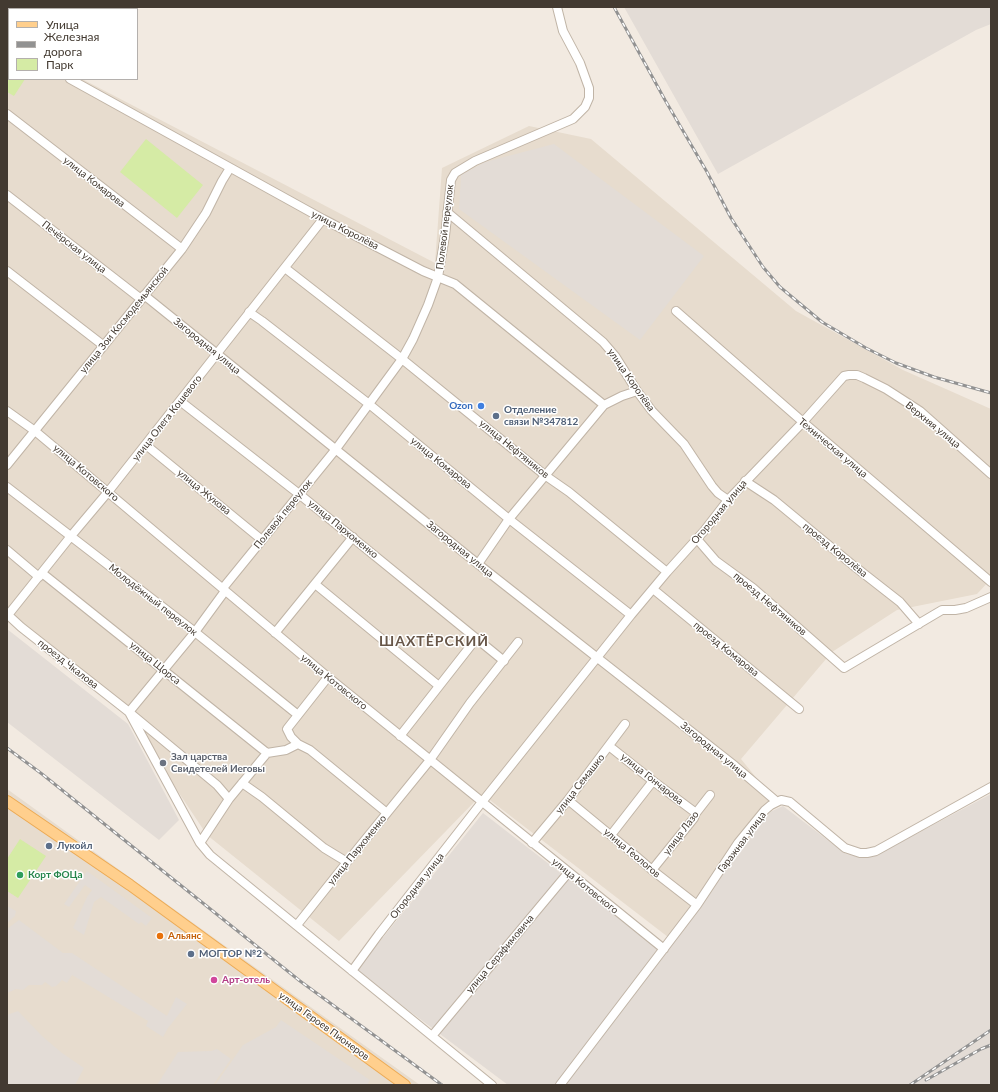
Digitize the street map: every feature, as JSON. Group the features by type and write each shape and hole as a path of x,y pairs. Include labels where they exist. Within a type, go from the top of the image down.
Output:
{"main road":[{"name":"улица Героев Пионеров","path":"7,801 130,885 406,1085"}],"street":[{"name":"Полевой переулок","path":"129,712 195,632 224,590 262,540 336,449 402,359 422,321 438,277 445,236 451,180 455,173 475,161 573,119 586,107 589,98 589,88 580,63 563,31 557,7"},
{"name":"улица Королёва","path":"72,80 323,219 423,271 460,288 604,405"},
{"name":"улица Комарова","path":"7,114 182,249"},
{"name":"улица Зои Космодемьянской","path":"7,465 182,249 206,213 230,168"},
{"name":"Печёрская улица","path":"7,195 143,297"},
{"name":"улица Королёва","path":"447,212 603,342 615,356 652,412 684,444 712,486 718,493 728,500"},
{"name":"улица Олега Кошевого","path":"8,615 146,445 323,219"},
{"name":"улица Нефтяников","path":"285,268 402,359 667,572"},
{"path":"7,271 104,346"},
{"name":"Загородная улица","path":"143,297 336,449 478,564 735,766 776,801"},
{"name":"Техническая улица","path":"676,311 803,422 991,582"},
{"name":"улица Комарова","path":"250,312 369,404 631,615"},
{"name":"Огородная улица","path":"352,971 482,802 631,615 745,481 803,422 839,380 849,374"},
{"name":"Верхняя улица","path":"849,374 857,375 886,389 920,412 991,474"},
{"path":"478,564 510,519 604,405 622,396 637,391"},
{"name":"улица Пархоменко","path":"180,401 353,537 504,661"},
{"name":"улица Котовского","path":"7,410 35,431 328,677 568,873 664,949"},
{"name":"улица Жукова","path":"146,445 262,540"},
{"name":"проезд Королёва","path":"745,481 774,500 900,602 919,624"},
{"name":"Молодёжный переулок","path":"7,487 195,632 298,715"},
{"path":"275,633 353,537"},
{"name":"проезд Нефтяников","path":"697,539 716,561 753,588 844,668 919,624"},
{"name":"улица Щорса","path":"7,550 164,670 267,753"},
{"path":"315,584 439,686"},
{"name":"проезд Комарова","path":"653,589 799,709"},
{"path":"919,624 942,610 966,608 991,597"},
{"name":"проезд Чкалова","path":"8,615 217,785 229,799"},
{"path":"400,736 476,639"},
{"name":"улица Пархоменко","path":"297,925 430,760 470,704 518,642"},
{"path":"328,677 287,729 291,737 298,744 310,750 387,813"},
{"name":"проезд Чкалова","path":"129,712 200,843"},
{"name":"улица Семашко","path":"532,843 568,800 625,724"},
{"path":"298,744 286,750 267,753 229,799 200,843 225,869 297,925 492,1085"},
{"name":"улица Гончарова","path":"609,746 696,813"},
{"path":"611,835 653,781"},
{"path":"242,783 262,797 324,848 347,862"},
{"path":"776,801 785,800 790,802 845,848 867,853 876,851 991,787"},
{"name":"улица Лазо","path":"652,870 694,818 696,813 710,795"},
{"name":"улица Геологов","path":"568,800 652,870 697,905"},
{"name":"Гаражная улица","path":"560,1085 697,905 738,843 765,810 776,801"},
{"name":"улица Серафимовича","path":"432,1036 568,873"}],"shaded area":[{"path":"43,7 139,7 138,8"},
{"path":"624,7 991,7 991,24 976,30 718,174"},
{"path":"7,36 8,80 84,80 435,263 442,168 529,126 591,139 796,311 903,370 991,409 991,579 977,594 897,610 832,652 741,759 772,797 735,845 697,905 668,937 482,794 339,941 207,835 125,712 7,620"},
{"path":"554,144 704,256 640,340 459,209 461,175 485,162"},
{"path":"7,629 128,724 179,820 159,840 7,722"},
{"path":"7,789 221,943 420,1085 7,1085"},
{"path":"991,794 991,1085 508,1085 356,971 483,813 659,949 697,905 770,812 783,806 846,854 859,857 875,856"},
{"path":"87,871 152,918 146,926 141,922 139,924 101,897 94,902 84,935 73,928 87,897 92,890 85,885 69,907 64,904"},
{"path":"7,906 16,911 15,916 7,923"},
{"path":"19,920 63,953 72,953 167,1016 176,997 187,1004 168,1028 163,1037 146,1026 148,1021 72,975 67,983 62,980 56,986 52,987 45,982 42,985 29,985 23,990 16,989 7,993 7,929"},
{"path":"18,1011 42,1036 62,1053 84,1068 75,1085 7,1085 7,1015"},
{"path":"281,1020 370,1080 367,1085 215,1085 243,1045 276,1027"},
{"path":"217,1049 231,1059 213,1085 157,1085 178,1052 211,1051"}],"green space":[{"path":"7,61 8,80 24,80 14,96 7,92"},
{"path":"146,139 203,185 177,218 120,172"},
{"name":"Корт ФОЦа","path":"20,839 46,856 18,898 7,891 7,859"}],"railway":[{"path":"614,7 665,100 707,172 731,218 763,267 780,287 822,322 866,348 896,363 934,377 991,393"},
{"path":"7,748 42,774 300,981 442,1085"},
{"path":"910,1085 991,1030"},
{"path":"926,1080 981,1049 991,1045"}],"place":[{"name":"Ozon","path":"481,406"},
{"name":"Отделение связи №347812","path":"496,416"},
{"name":"Зал царства Свидетелей Иеговы","path":"163,763"},
{"name":"Лукойл","path":"49,846"},
{"name":"Корт ФОЦа","path":"20,875"},
{"name":"Альянс","path":"160,936"},
{"name":"МОГТОР №2","path":"191,954"},
{"name":"Арт-отель","path":"214,980"}],"district":[{"name":"ШАХТЁРСКИЙ","path":"434,641"}]}
